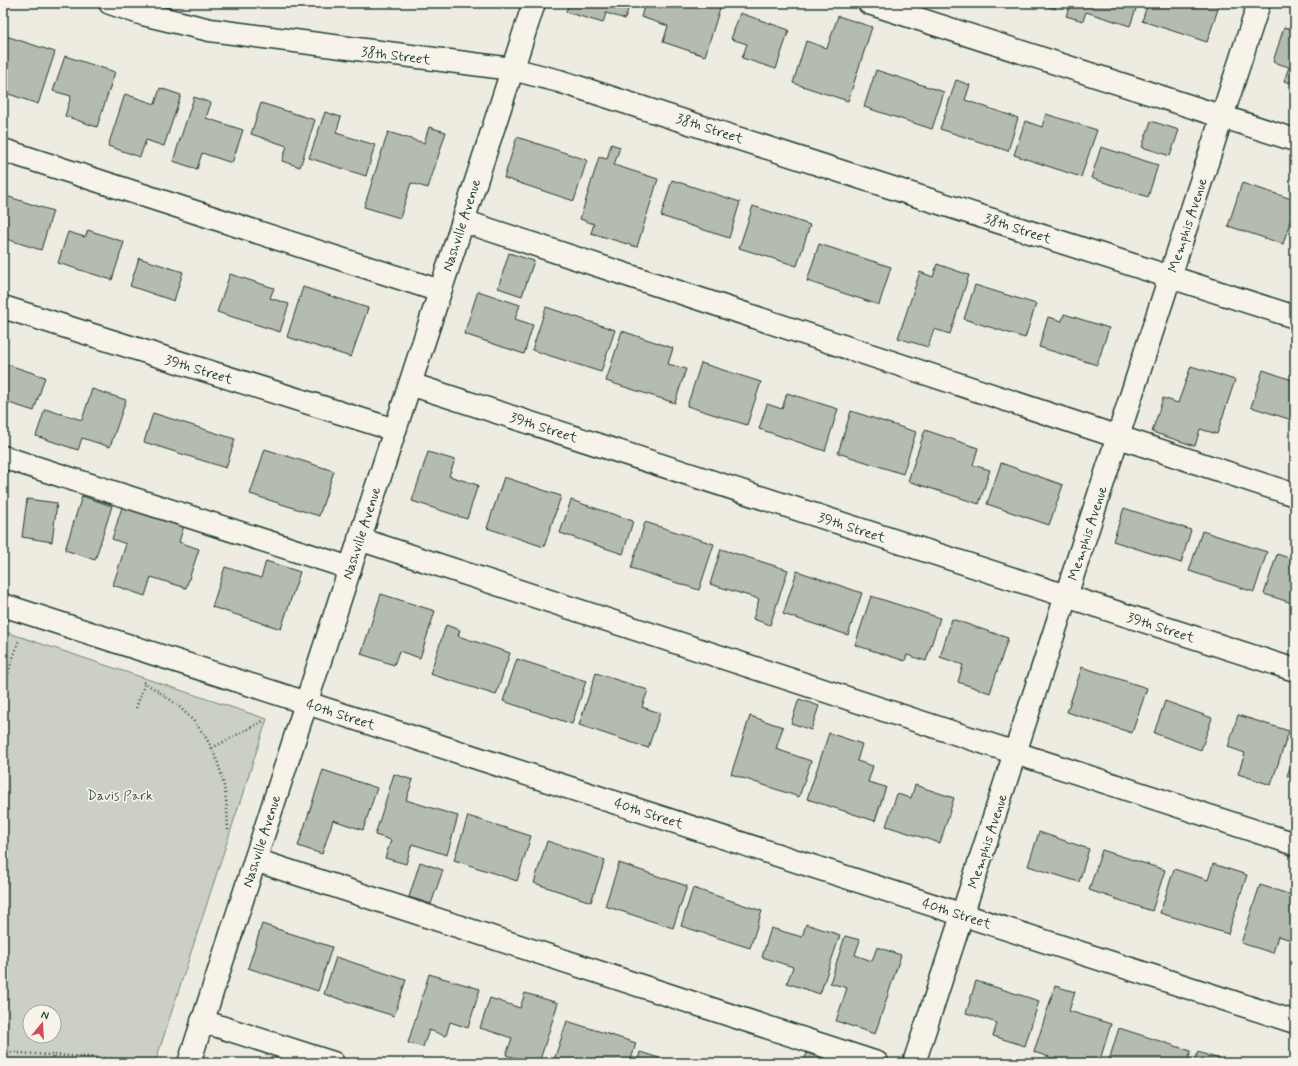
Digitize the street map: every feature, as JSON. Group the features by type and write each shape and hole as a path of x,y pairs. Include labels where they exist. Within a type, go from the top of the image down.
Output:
{"street":[{"name":"38th Street","path":"110,3 143,14 210,30 512,69 559,81 1295,317"},
{"name":"Nashville Avenue","path":"189,1063 534,3"},
{"path":"868,3 1295,140"},
{"name":"Memphis Avenue","path":"914,1063 1259,3"},
{"path":"3,150 440,291"},
{"path":"463,221 1295,494"},
{"name":"39th Street","path":"3,307 395,430"},
{"name":"39th Street","path":"410,384 1295,670"},
{"path":"3,457 350,568"},
{"path":"359,540 1016,752 1295,844"},
{"name":"40th Street","path":"3,605 1295,1022"},
{"path":"255,860 877,1063"},
{"path":"202,1021 333,1063"}],"path":[{"path":"3,688 19,640"},
{"path":"136,708 144,682 166,695 185,711 200,727 212,748 222,771 226,793 228,833"},
{"path":"212,748 265,720"},
{"path":"3,1052 153,1061"}],"green space":[{"name":"Davis Park","path":"3,631 267,719 155,1063 3,1063"}],"building":[{"path":"476,3 491,3 490,7"},
{"path":"569,3 630,3 625,19 606,13 603,23 566,12"},
{"path":"645,3 705,3 720,8 705,56 663,42 668,26 641,17"},
{"path":"1037,3 1057,3 1055,9"},
{"path":"1071,3 1138,3 1130,26 1086,12 1083,21 1066,16"},
{"path":"1148,3 1220,3 1207,42 1142,21"},
{"path":"740,13 789,30 776,69 742,58 747,44 731,39"},
{"path":"838,16 872,27 848,101 793,83 806,41 827,48"},
{"path":"1284,27 1295,30 1295,84 1284,81 1289,67 1273,62"},
{"path":"3,35 55,52 38,104 3,92"},
{"path":"65,56 115,72 97,127 65,116 71,96 53,91"},
{"path":"876,70 944,92 932,129 864,107"},
{"path":"956,80 970,85 965,100 1018,118 1008,151 940,129"},
{"path":"160,88 181,95 164,146 146,140 140,157 108,146 125,94 155,104"},
{"path":"194,97 211,103 206,118 243,130 232,163 202,153 197,169 173,161"},
{"path":"261,103 315,120 300,167 282,161 287,146 251,134"},
{"path":"325,112 341,117 336,133 375,145 366,176 309,158"},
{"path":"1046,114 1097,130 1081,177 1014,155 1025,121 1042,127"},
{"path":"1151,121 1179,130 1170,156 1142,147"},
{"path":"429,127 446,132 428,188 411,183 400,218 364,207 388,132 424,143"},
{"path":"517,137 587,160 574,201 504,178"},
{"path":"611,144 620,147 614,165 658,179 637,247 591,233 594,224 580,219 599,157 607,159"},
{"path":"1101,147 1158,165 1148,197 1091,178"},
{"path":"672,180 740,202 729,238 661,216"},
{"path":"1242,183 1295,200 1295,206 1283,244 1228,226"},
{"path":"3,195 53,211 41,250 3,238"},
{"path":"753,206 810,225 797,266 739,248"},
{"path":"88,230 124,242 112,280 58,263 68,232 85,237"},
{"path":"1295,236 1295,247 1292,246"},
{"path":"819,244 891,267 879,305 807,281"},
{"path":"509,253 534,261 522,296 498,288"},
{"path":"139,258 183,272 174,301 130,286"},
{"path":"937,264 969,275 950,334 934,329 928,347 898,338 920,272 933,277"},
{"path":"230,274 274,288 270,298 289,304 280,332 217,312"},
{"path":"975,285 1036,304 1025,338 964,319"},
{"path":"303,287 368,308 351,357 287,337"},
{"path":"478,291 520,305 515,319 533,325 524,354 464,334"},
{"path":"546,307 615,330 601,372 532,350"},
{"path":"1064,314 1109,328 1097,365 1039,347 1048,317 1062,321"},
{"path":"622,331 673,348 668,364 686,369 675,403 606,381"},
{"path":"3,363 45,377 34,411 3,401"},
{"path":"701,363 761,382 747,425 687,406"},
{"path":"1191,366 1235,380 1217,434 1200,429 1195,446 1152,432 1163,398 1178,403"},
{"path":"1263,370 1295,381 1295,421 1251,407"},
{"path":"92,389 126,400 110,447 82,438 78,450 36,436 45,409 82,420"},
{"path":"787,393 838,409 825,451 759,429 767,404 782,409"},
{"path":"851,411 916,432 903,474 838,453"},
{"path":"153,413 235,439 226,468 144,442"},
{"path":"925,430 978,448 973,465 990,470 979,504 908,481"},
{"path":"265,449 334,471 319,516 250,494"},
{"path":"428,452 455,460 449,476 478,485 467,519 412,501"},
{"path":"1001,463 1063,485 1049,525 987,504"},
{"path":"504,477 561,496 544,547 487,528"},
{"path":"82,496 112,506 95,560 65,550"},
{"path":"27,499 57,503 52,542 22,537"},
{"path":"571,500 633,521 623,554 560,533"},
{"path":"122,507 184,526 179,542 199,549 186,588 151,577 145,596 113,585 126,544 112,539"},
{"path":"1124,508 1191,530 1181,563 1113,541"},
{"path":"645,522 714,544 699,590 631,568"},
{"path":"1202,531 1267,552 1254,592 1189,571"},
{"path":"721,549 788,570 770,625 753,619 759,599 710,584"},
{"path":"1277,554 1295,560 1295,604 1264,594"},
{"path":"266,561 300,572 281,629 212,607 225,567 261,578"},
{"path":"797,571 862,593 848,635 783,614"},
{"path":"381,594 435,611 420,658 399,651 394,665 361,654"},
{"path":"871,596 940,618 926,661 907,655 905,661 855,645"},
{"path":"952,619 1008,638 990,693 958,682 963,665 940,657"},
{"path":"446,625 460,630 458,636 510,653 496,695 430,674"},
{"path":"517,659 586,681 572,724 503,701"},
{"path":"1082,667 1147,688 1132,733 1067,712"},
{"path":"596,673 648,690 642,707 660,713 648,748 579,725"},
{"path":"799,699 819,706 811,730 791,723"},
{"path":"1165,701 1212,718 1201,750 1154,733"},
{"path":"1238,715 1289,731 1271,785 1238,774 1245,753 1228,747"},
{"path":"750,716 783,727 776,749 811,761 799,797 731,774"},
{"path":"829,733 862,744 857,761 873,766 868,782 886,787 875,821 807,799"},
{"path":"1295,753 1295,778 1287,776"},
{"path":"323,770 377,788 363,830 333,820 322,854 298,846"},
{"path":"394,774 413,780 406,800 458,816 447,855 412,844 406,864 385,858 391,840 375,835"},
{"path":"915,785 954,798 940,843 886,826 897,794 911,798"},
{"path":"468,816 531,836 517,881 454,860"},
{"path":"1039,832 1089,849 1079,882 1028,866"},
{"path":"547,841 605,860 591,902 534,883"},
{"path":"1102,850 1165,870 1152,911 1089,890"},
{"path":"420,862 443,870 431,904 409,897"},
{"path":"619,863 687,886 673,928 605,906"},
{"path":"1213,864 1247,875 1228,934 1160,913 1174,869 1208,880"},
{"path":"1260,885 1295,896 1295,941 1278,936 1273,953 1241,943"},
{"path":"693,888 762,911 750,948 681,926"},
{"path":"262,924 332,947 318,991 248,968"},
{"path":"806,924 840,935 820,994 787,983 793,967 762,957 771,928 802,937"},
{"path":"845,936 860,940 855,955 872,961 877,947 901,955 875,1034 836,1021 847,988 830,983"},
{"path":"336,957 406,980 394,1016 324,994"},
{"path":"429,974 480,989 468,1028 450,1022 446,1036 429,1030 423,1047 408,1043"},
{"path":"976,981 1039,1001 1025,1046 993,1036 997,1023 966,1013"},
{"path":"1055,986 1075,992 1069,1011 1111,1024 1099,1063 1067,1063 1034,1052"},
{"path":"525,993 558,1003 539,1063 532,1063 506,1055 512,1038 480,1028 490,998 520,1008"},
{"path":"567,1021 636,1043 630,1063 553,1063"},
{"path":"1119,1028 1191,1051 1187,1063 1108,1063"},
{"path":"640,1052 675,1063 637,1063"},
{"path":"1198,1052 1231,1063 1194,1063"},
{"path":"807,1053 836,1063 803,1063"}]}
